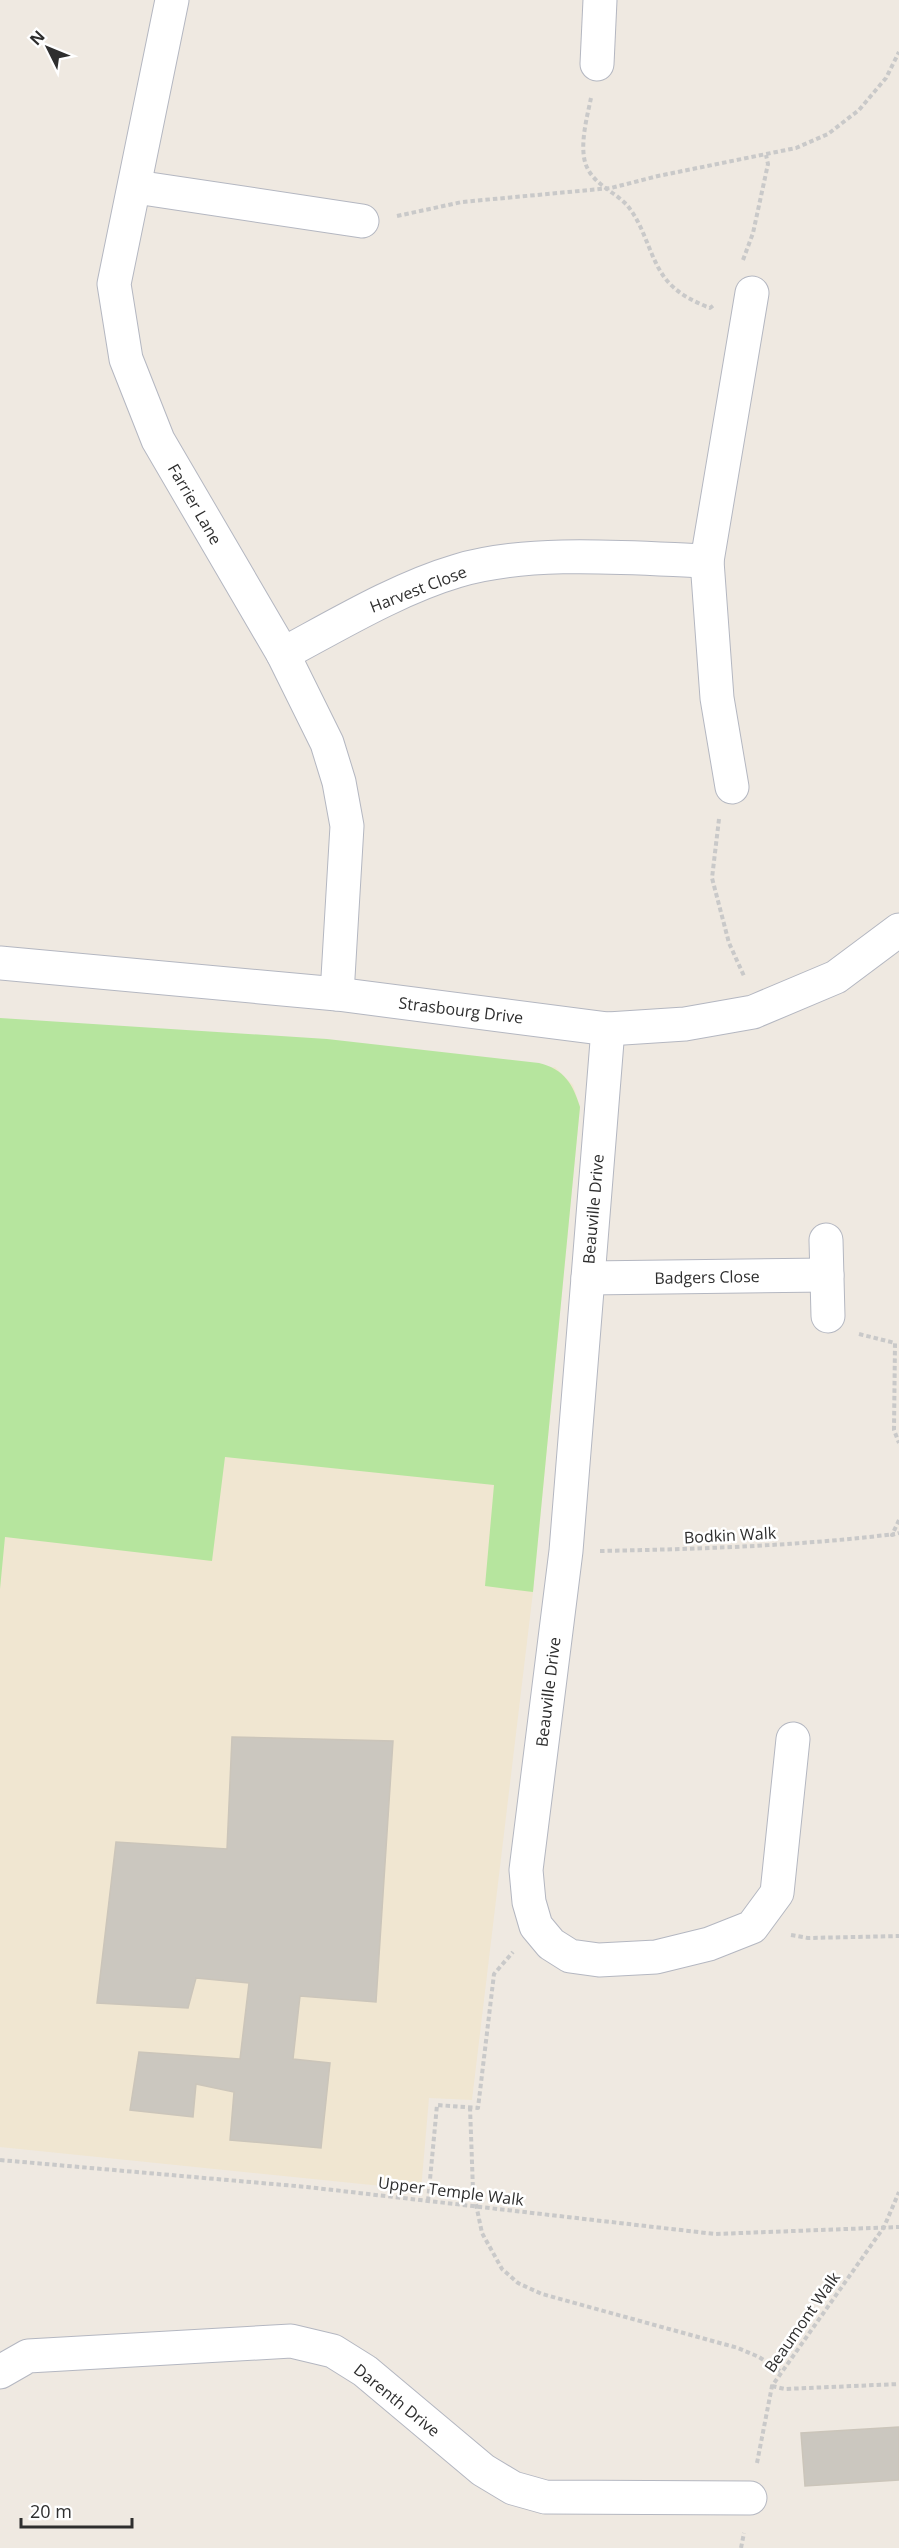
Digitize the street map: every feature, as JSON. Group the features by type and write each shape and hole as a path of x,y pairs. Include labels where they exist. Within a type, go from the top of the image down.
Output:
{"street":[{"name":"Farrier Lane","path":"172,0 136,187 114,284 126,359 158,440 283,654 327,743 339,782 347,826 337,994"},
{"path":"597,64 600,0"},
{"path":"136,187 362,221"},
{"path":"732,787 717,698 707,561 746,281"},
{"name":"Harvest Close","path":"283,654 368,608 456,571 515,560 707,561"},
{"name":"Strasbourg Drive","path":"0,963 337,994 608,1029 685,1024 753,1012 836,977 899,930"},
{"name":"Beauville Drive","path":"608,1029 566,1551 526,1870 529,1902 536,1926 551,1944 570,1956 599,1960 656,1957 709,1944 752,1927"},
{"path":"825,1240 828,1316"},
{"name":"Badgers Close","path":"588,1278 827,1275"},
{"path":"752,1927 777,1893 793,1739"},
{"name":"Darenth Drive","path":"0,2372 28,2355 291,2341 333,2351 365,2371 483,2470 513,2488 545,2497 750,2498"}],"path":[{"path":"362,221 427,211 462,202 604,188 796,148 828,134 859,110 886,78 899,52"},
{"path":"597,64 584,142 585,162 592,176 625,203 650,243 657,266 670,284 690,300 710,308 719,303"},
{"path":"746,281 753,233 768,164 766,155"},
{"path":"732,787 722,799 712,878 729,943 747,981 753,1012"},
{"path":"828,1316 844,1331 895,1343 894,1430 899,1443"},
{"path":"899,1520 895,1534 899,1540"},
{"name":"Bodkin Walk","path":"566,1551 711,1549 838,1541 895,1534"},
{"path":"428,2201 437,2105 478,2108 494,1974 536,1926"},
{"path":"752,1927 808,1938 899,1936"},
{"path":"470,2107 473,2190 482,2233 491,2253 502,2269 518,2283 542,2294 592,2309 738,2348 759,2357 780,2371"},
{"name":"Upper Temple Walk","path":"0,2160 307,2187 715,2234 899,2227"},
{"name":"Beaumont Walk","path":"741,2548 772,2385 884,2227 899,2192"},
{"path":"772,2385 785,2389 899,2384"}],"shaded area":[{"path":"555,1067 573,1085 580,1107 533,1592 472,2100 429,2098 421,2190 0,2147 0,1204"}],"green space":[{"path":"0,1018 327,1039 539,1063 561,1073 571,1085 580,1107 533,1592 485,1586 494,1485 225,1457 212,1561 5,1537 0,1589"}],"building":[{"path":"232,1737 393,1741 376,2002 300,1996 293,2059 330,2063 321,2148 230,2140 234,2092 196,2084 193,2117 130,2110 139,2052 240,2059 249,1983 196,1978 188,2008 97,2003 116,1842 227,1849"},
{"path":"899,2427 899,2480 805,2486 801,2433"}]}
